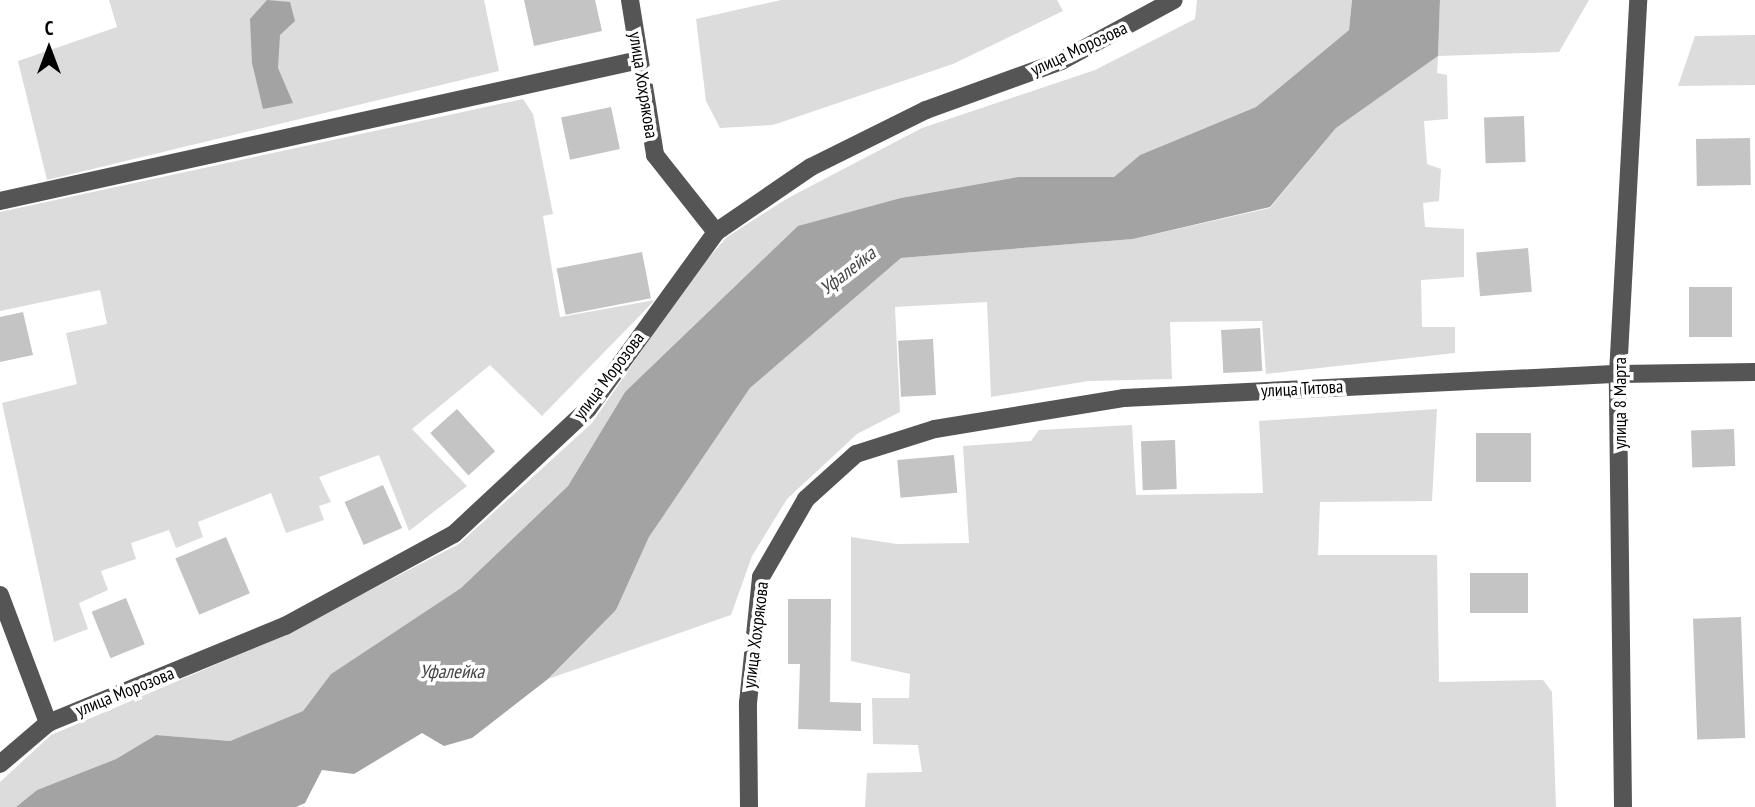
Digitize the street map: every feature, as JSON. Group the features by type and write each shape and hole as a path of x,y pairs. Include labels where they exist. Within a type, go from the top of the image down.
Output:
{"street":[{"name":"улица Хохрякова","path":"629,0 655,155 716,232"},
{"name":"улица 8 Марта","path":"1623,807 1618,373 1638,0"},
{"name":"улица Морозова","path":"0,764 48,723 285,626 454,534 588,409 716,232 811,167 926,110 1061,61 1173,2"},
{"path":"0,201 639,60"},
{"name":"улица Титова","path":"856,454 934,429 1124,398 1618,373 1755,372"},
{"name":"улица Хохрякова","path":"750,807 748,703 761,577 806,499 856,454"},
{"path":"0,595 48,723"}],"shaded area":[{"path":"109,0 484,0 499,71 47,180 18,61 117,27"},
{"path":"781,0 1057,0 1063,11 953,64 773,125 720,128 706,101 696,19"},
{"path":"1197,0 1352,0 1349,30 1256,107 1140,155 1114,177 1018,177 901,198 625,392 568,486 461,588 331,674 303,711 230,741 156,735 116,759 37,790 16,807 0,807 0,782 51,735 276,639 459,544 592,423 695,273 727,237 788,198 922,128 1095,70 1195,19"},
{"path":"1440,0 1589,0 1559,52 1438,56"},
{"path":"1755,35 1755,85 1678,86 1695,36"},
{"path":"1438,56 1437,73 1447,75 1448,119 1424,121 1427,164 1441,169 1439,201 1423,203 1425,227 1464,229 1464,277 1421,280 1422,327 1455,327 1455,353 1266,374 1262,321 1170,322 1172,379 1088,381 991,397 987,302 895,307 900,412 857,434 787,499 752,556 731,615 548,679 616,610 649,537 750,388 901,258 1133,239 1270,208 1336,128"},
{"path":"523,99 533,114 553,214 543,216 560,317 655,300 542,416 490,365 412,429 467,486 409,531 379,455 319,477 331,502 319,506 324,520 286,533 271,493 198,522 203,537 176,548 169,530 131,543 136,559 101,571 108,590 79,603 88,629 54,642 2,403 77,384 66,333 107,324 100,290 0,311 0,212"},
{"path":"1437,409 1432,501 1320,502 1318,555 1437,555 1439,682 1543,680 1552,692 1556,807 865,807 867,773 922,772 918,745 873,744 872,698 909,698 910,674 851,661 851,537 897,544 969,543 963,446 1031,441 1039,430 1132,425 1136,495 1263,493 1259,421"}],"water":[{"path":"267,0 290,2 295,21 280,35 278,68 293,103 263,109 252,63 250,19"},
{"name":"Уфалейка","path":"1352,0 1440,0 1438,56 1336,128 1270,207 1133,239 901,258 750,388 649,537 616,610 548,679 472,738 444,746 422,733 354,774 322,770 305,803 296,807 16,807 37,790 116,759 156,735 230,741 303,711 331,674 461,588 568,486 625,392 798,226 901,198 1018,177 1114,177 1140,155 1256,107 1349,30"}],"building":[{"path":"524,0 595,0 602,31 534,46"},
{"path":"611,107 620,149 570,160 561,118"},
{"path":"1524,116 1526,162 1486,163 1484,117"},
{"path":"1750,138 1751,185 1697,186 1696,139"},
{"path":"1528,248 1532,292 1480,296 1476,253"},
{"path":"642,252 651,298 566,315 557,269"},
{"path":"1689,287 1732,287 1732,337 1689,337"},
{"path":"23,312 33,355 0,362 0,317"},
{"path":"1260,328 1262,371 1223,373 1221,330"},
{"path":"933,339 936,395 901,397 898,341"},
{"path":"457,409 495,451 468,475 430,433"},
{"path":"1734,429 1735,466 1692,467 1691,431"},
{"path":"1476,433 1531,433 1531,482 1476,482"},
{"path":"1175,440 1177,489 1143,490 1141,441"},
{"path":"954,455 957,493 901,498 897,460"},
{"path":"383,485 402,528 364,545 345,502"},
{"path":"226,537 250,593 199,615 175,558"},
{"path":"1470,573 1528,573 1528,613 1470,613"},
{"path":"126,598 145,644 110,658 92,612"},
{"path":"788,599 831,599 830,702 861,703 861,731 798,729 800,664 788,664"},
{"path":"1741,617 1745,738 1697,740 1693,619"}]}
